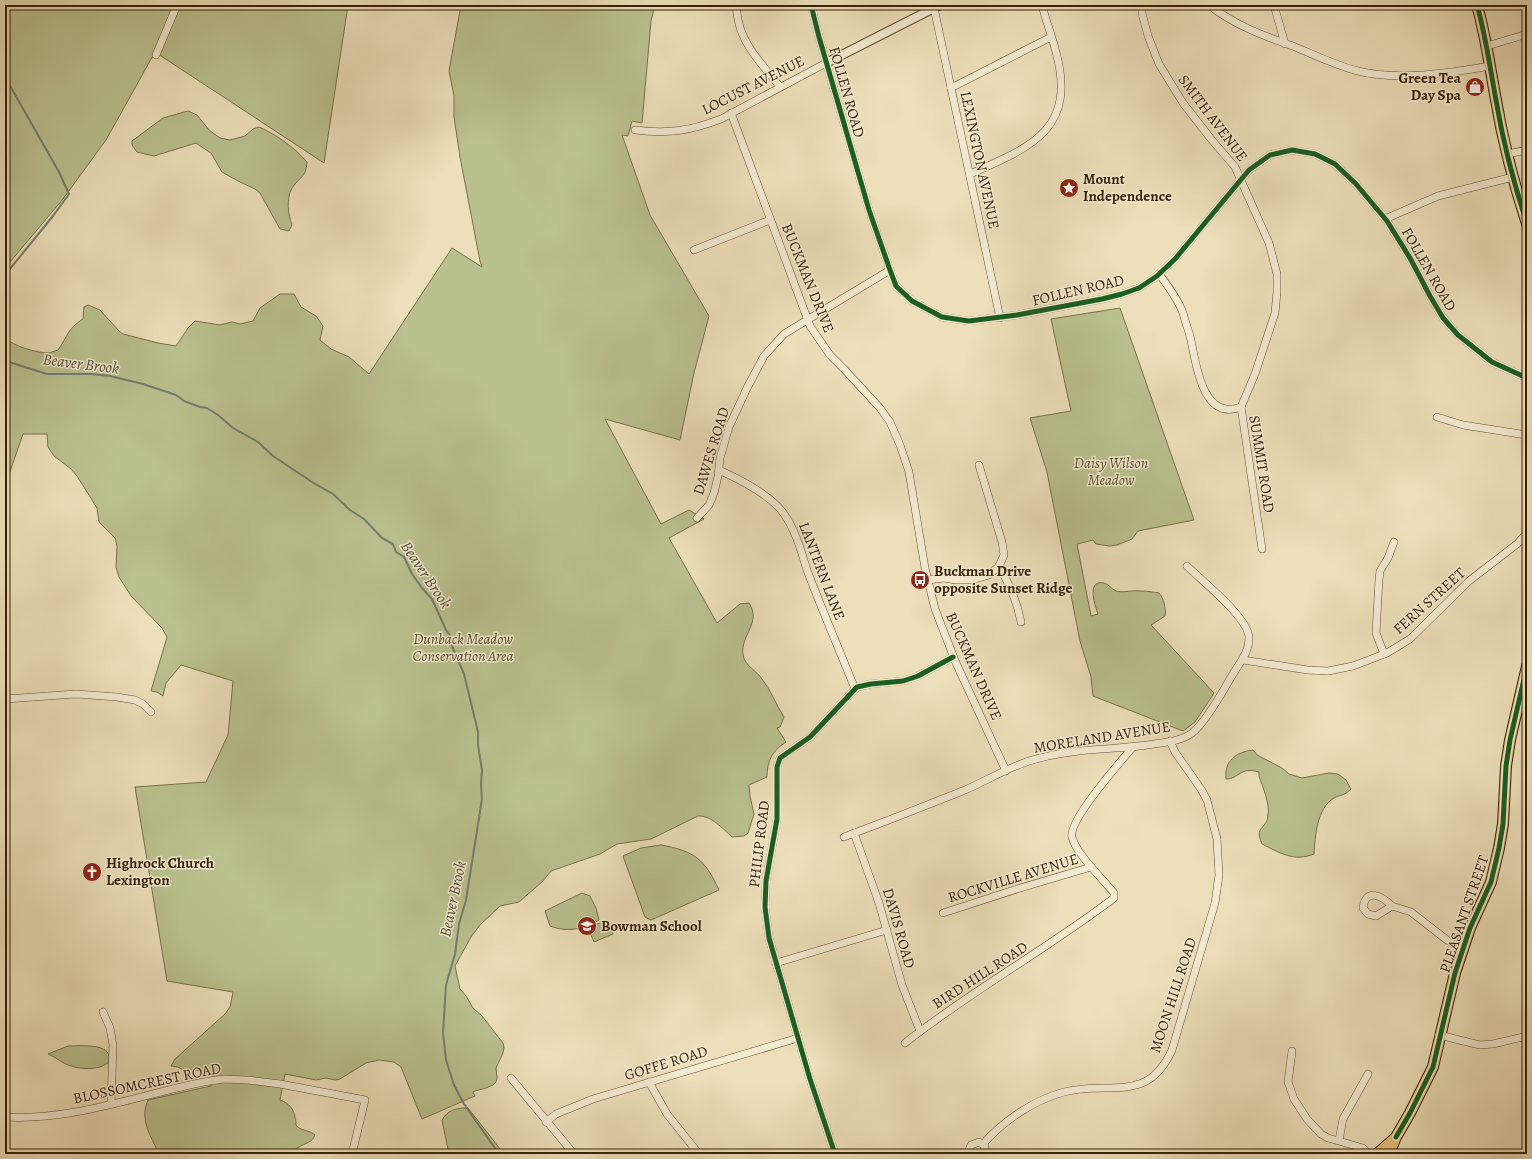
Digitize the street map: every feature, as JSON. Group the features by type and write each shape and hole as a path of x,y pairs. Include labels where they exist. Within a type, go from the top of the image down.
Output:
{"main road":[{"path":"1477,5 1487,46 1507,154 1527,224"},
{"name":"PLEASANT STREET","path":"1390,1154 1396,1137 1433,1067 1439,1036 1455,973 1470,928 1491,882 1503,824 1506,766 1509,747 1527,666"},
{"name":"PLEASANT STREET","path":"1376,1154 1396,1137"}],"street":[{"path":"156,55 177,5"},
{"path":"736,5 742,34 753,52 780,87"},
{"name":"FOLLEN ROAD","path":"811,5 826,63 869,210 896,286 912,301 942,317 969,321 1000,318 1059,308 1122,294 1139,288 1159,274 1176,259 1249,170 1270,155 1292,150 1315,154 1335,164 1356,184 1385,219 1410,258 1443,318 1473,349 1492,362 1527,378"},
{"path":"970,174 1002,160 1032,143 1045,132 1055,118 1060,102 1061,80 1056,52 1042,5"},
{"name":"SMITH AVENUE","path":"1142,5 1142,13 1148,36 1159,64 1183,103 1235,167 1241,180"},
{"path":"1209,5 1238,24 1330,62 1359,71 1412,76 1490,66"},
{"path":"1274,5 1285,44"},
{"name":"LOCUST AVENUE","path":"635,130 658,133 679,131 706,125 731,114 826,63 937,7"},
{"name":"LEXINGTON AVENUE","path":"937,7 951,88 1000,318"},
{"path":"1487,46 1527,34"},
{"path":"951,88 1051,37"},
{"name":"BUCKMAN DRIVE","path":"731,114 808,320 819,342 880,408 890,422 898,439 908,472 928,580 935,609 953,657 1006,771"},
{"path":"1507,154 1527,150"},
{"path":"1385,219 1438,196 1513,177"},
{"name":"SUMMIT ROAD","path":"1241,180 1269,243 1277,274 1275,313 1255,374 1241,407 1262,549"},
{"path":"694,250 770,220"},
{"name":"DAWES ROAD","path":"697,518 709,505 714,493 720,458 729,427 764,356 784,334 890,270"},
{"path":"1159,274 1170,289 1182,311 1190,337 1197,373 1203,388 1211,400 1227,410 1234,410 1241,407"},
{"path":"1437,417 1463,425 1527,435"},
{"path":"928,580 944,578 972,580 989,575 999,566 1004,555 1002,542 979,465"},
{"name":"LANTERN LANE","path":"719,470 769,499 784,513 797,539 807,570 855,689"},
{"name":"FERN STREET","path":"1243,660 1328,672 1353,666 1384,654 1410,639 1469,581 1517,544 1527,533"},
{"path":"1384,654 1376,633 1379,580 1380,572 1388,558 1394,542"},
{"path":"999,566 1010,586 1017,604 1021,622"},
{"path":"1187,566 1243,622 1247,628 1249,638 1243,660"},
{"path":"855,689 857,687 871,684 903,681 918,676 953,657"},
{"name":"MORELAND AVENUE","path":"844,837 966,789 1039,758 1084,750 1133,747 1180,739 1197,728 1243,660"},
{"name":"PHILIP ROAD","path":"835,1154 798,1038 769,938 765,907 766,881 777,819 777,767 780,758 810,737 855,689"},
{"path":"5,698 76,694 99,695 135,700 143,704 151,712"},
{"name":"MOON HILL ROAD","path":"970,1154 970,1147 973,1143 979,1142 983,1144 992,1134 1008,1121 1054,1095 1075,1090 1124,1088 1138,1084 1152,1077 1163,1066 1172,1050 1215,903 1220,875 1217,839 1207,800 1175,752 1170,741"},
{"path":"1091,867 1074,844 1071,835 1073,827 1104,781 1133,747"},
{"name":"DAVIS ROAD","path":"854,833 871,879 902,985 920,1031"},
{"name":"ROCKVILLE AVENUE","path":"943,913 1091,867"},
{"name":"BIRD HILL ROAD","path":"904,1043 956,1004 1071,930 1114,898 1114,893 1091,867"},
{"path":"1392,906 1411,912 1447,940 1463,950"},
{"path":"776,963 886,930"},
{"path":"103,1012 110,1028 112,1045 111,1104"},
{"path":"1439,1036 1480,1044 1493,1044 1527,1036"},
{"name":"GOFFE ROAD","path":"546,1122 556,1114 571,1107 649,1082 798,1038"},
{"path":"1292,1051 1288,1082 1294,1099 1321,1134 1328,1138 1339,1140 1376,1154"},
{"path":"1339,1140 1343,1119 1368,1074"},
{"path":"511,1078 574,1154"},
{"name":"BLOSSOMCREST ROAD","path":"5,1117 22,1118 51,1116 111,1104 180,1087 223,1079 280,1084 365,1100 352,1154"},
{"path":"649,1082 660,1103 676,1127 699,1154"},
{"path":"983,1144 986,1149 984,1154"}],"green space":[{"path":"5,5 348,5 324,163 155,52 106,140 63,199 5,268"},
{"name":"Dunback Meadow Conservation Area","path":"461,5 655,5 651,21 642,123 632,121 628,136 622,135 650,215 709,316 694,373 680,440 605,419 661,524 689,510 704,519 669,538 717,623 740,604 749,603 753,617 744,641 744,659 765,683 784,717 780,727 777,728 786,742 777,749 771,757 767,777 749,785 754,814 748,833 744,836 732,837 712,820 703,816 698,816 651,839 617,844 600,854 551,871 543,881 519,902 500,906 480,925 471,937 455,966 460,989 473,1008 482,1016 503,1043 503,1053 496,1068 497,1078 493,1085 475,1091 473,1092 475,1096 422,1119 401,1067 394,1062 379,1060 366,1063 340,1079 335,1080 326,1078 316,1080 285,1074 280,1100 286,1103 294,1112 296,1125 298,1127 315,1135 314,1138 297,1148 291,1154 159,1154 145,1121 148,1100 211,1086 213,1073 190,1069 185,1071 178,1067 171,1066 175,1059 225,1014 230,1007 233,992 167,981 135,787 206,782 228,735 233,681 181,665 166,683 163,696 157,692 151,691 167,637 162,628 131,596 119,577 116,567 117,546 115,538 99,522 97,508 77,476 71,469 54,456 48,447 47,434 23,434 5,486 5,338 19,346 44,353 58,350 74,326 83,319 84,307 88,305 100,310 123,334 176,346 188,328 195,321 220,325 232,322 240,324 253,321 260,308 280,294 294,294 301,307 316,316 323,326 320,340 331,349 349,357 369,374 452,248 482,267 460,157 454,117 454,96 449,71"},
{"path":"188,111 197,115 209,130 220,138 230,140 245,136 253,129 259,127 285,142 297,151 307,162 304,174 290,192 288,202 289,216 292,225 289,231 280,229 260,193 222,172 211,153 196,143 154,156 137,152 132,145 132,141 163,118"},
{"name":"Daisy Wilson Meadow","path":"1120,308 1194,520 1138,531 1132,539 1117,545 1110,546 1096,544 1093,540 1077,544 1091,616 1098,614 1093,589 1098,583 1109,585 1116,591 1148,591 1159,593 1161,595 1164,604 1165,616 1151,625 1214,693 1195,722 1183,731 1093,696 1091,677 1080,641 1047,472 1030,418 1071,411 1051,319"},
{"path":"1253,750 1257,755 1282,768 1289,774 1302,778 1329,773 1338,774 1346,780 1351,789 1328,803 1320,815 1316,831 1314,854 1294,857 1262,844 1259,834 1261,828 1267,820 1268,811 1267,801 1259,772 1248,771 1226,779 1227,767 1232,758 1241,753"},
{"path":"661,845 682,850 697,858 709,871 719,890 651,920 645,917 623,856 641,848"},
{"path":"582,893 590,896 596,908 599,920 581,928 569,930 550,926 545,911"},
{"path":"607,920 613,934 594,942 588,928"},
{"path":"68,1046 98,1047 107,1052 109,1062 101,1067 81,1068 68,1065 48,1054"},
{"path":"468,1108 504,1154 449,1154 442,1120 452,1111"}],"waterway":[{"path":"5,77 59,172 69,194 5,275"},
{"name":"Beaver Brook","path":"5,359 12,363 47,374 91,374 110,376 143,384 176,395 184,401 207,408 233,428 258,442 273,456 333,494 350,510 364,519 382,538 393,544 396,552 404,557 412,574 432,599 446,630 451,637 452,646 464,674 478,732 478,745 482,770 482,799 466,900 459,924 455,954 446,985 443,1033 446,1060 454,1085 464,1104 499,1154"}],"cycle path":[{"path":"811,5 869,210 896,286 912,301 942,317 969,321 1017,315 1102,299 1139,288 1157,276 1175,259 1249,170 1270,155 1292,150 1315,154 1335,164 1356,184 1387,221 1410,258 1443,318 1458,335 1492,362 1527,378"},
{"path":"1477,5 1505,147 1527,224"},
{"path":"835,1154 810,1079 769,938 765,907 766,881 777,819 777,767 780,758 810,737 857,687 903,681 918,676 953,657"},
{"path":"1396,1137 1433,1067 1455,973 1470,928 1491,882 1503,824 1506,766 1510,740 1527,666"}],"place":[{"name":"Green Tea Day Spa","path":"1475,87"},
{"name":"Mount Independence","path":"1069,188"},
{"name":"Buckman Drive opposite Sunset Ridge","path":"920,580"},
{"name":"Highrock Church Lexington","path":"92,872"},
{"name":"Bowman School","path":"587,926"}]}
